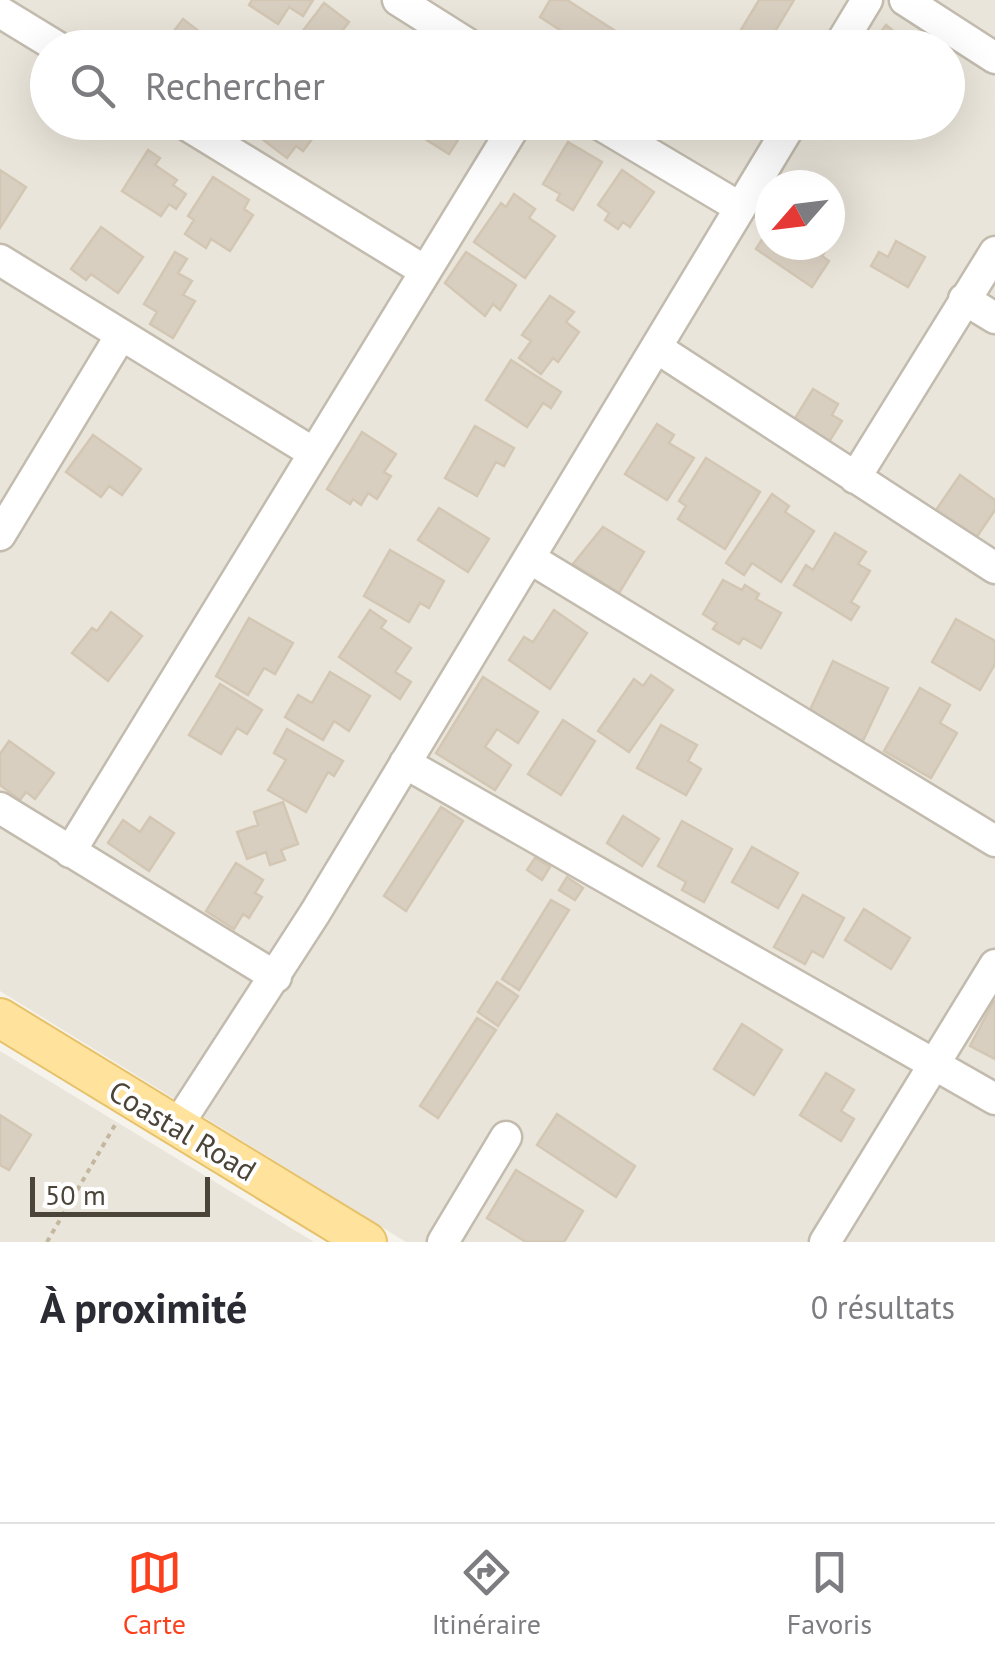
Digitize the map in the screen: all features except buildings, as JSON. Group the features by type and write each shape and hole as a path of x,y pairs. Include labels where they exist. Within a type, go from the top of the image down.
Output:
{"main road":[{"name":"Coastal Road","path":"0,1018 366,1242"}],"street":[{"path":"398,0 446,30"},
{"path":"849,30 867,0"},
{"path":"905,0 952,30"},
{"path":"0,12 30,30"},
{"path":"965,39 995,58"},
{"path":"212,140 425,270"},
{"path":"70,852 506,140"},
{"path":"626,140 739,207"},
{"path":"178,1126 276,977 531,560 781,140"},
{"path":"855,478 995,252"},
{"path":"0,260 312,452"},
{"path":"964,299 995,318"},
{"path":"0,535 120,335"},
{"path":"657,348 995,568"},
{"path":"531,560 995,841"},
{"path":"406,763 995,1099"},
{"path":"0,808 276,977"},
{"path":"825,1242 995,965"},
{"path":"443,1242 506,1137"}],"path":[{"path":"47,1242 130,1099"}],"shaded area":[{"path":"0,0 995,0 995,1242 406,1242 0,991"},
{"path":"0,1051 314,1242 0,1242"}]}
